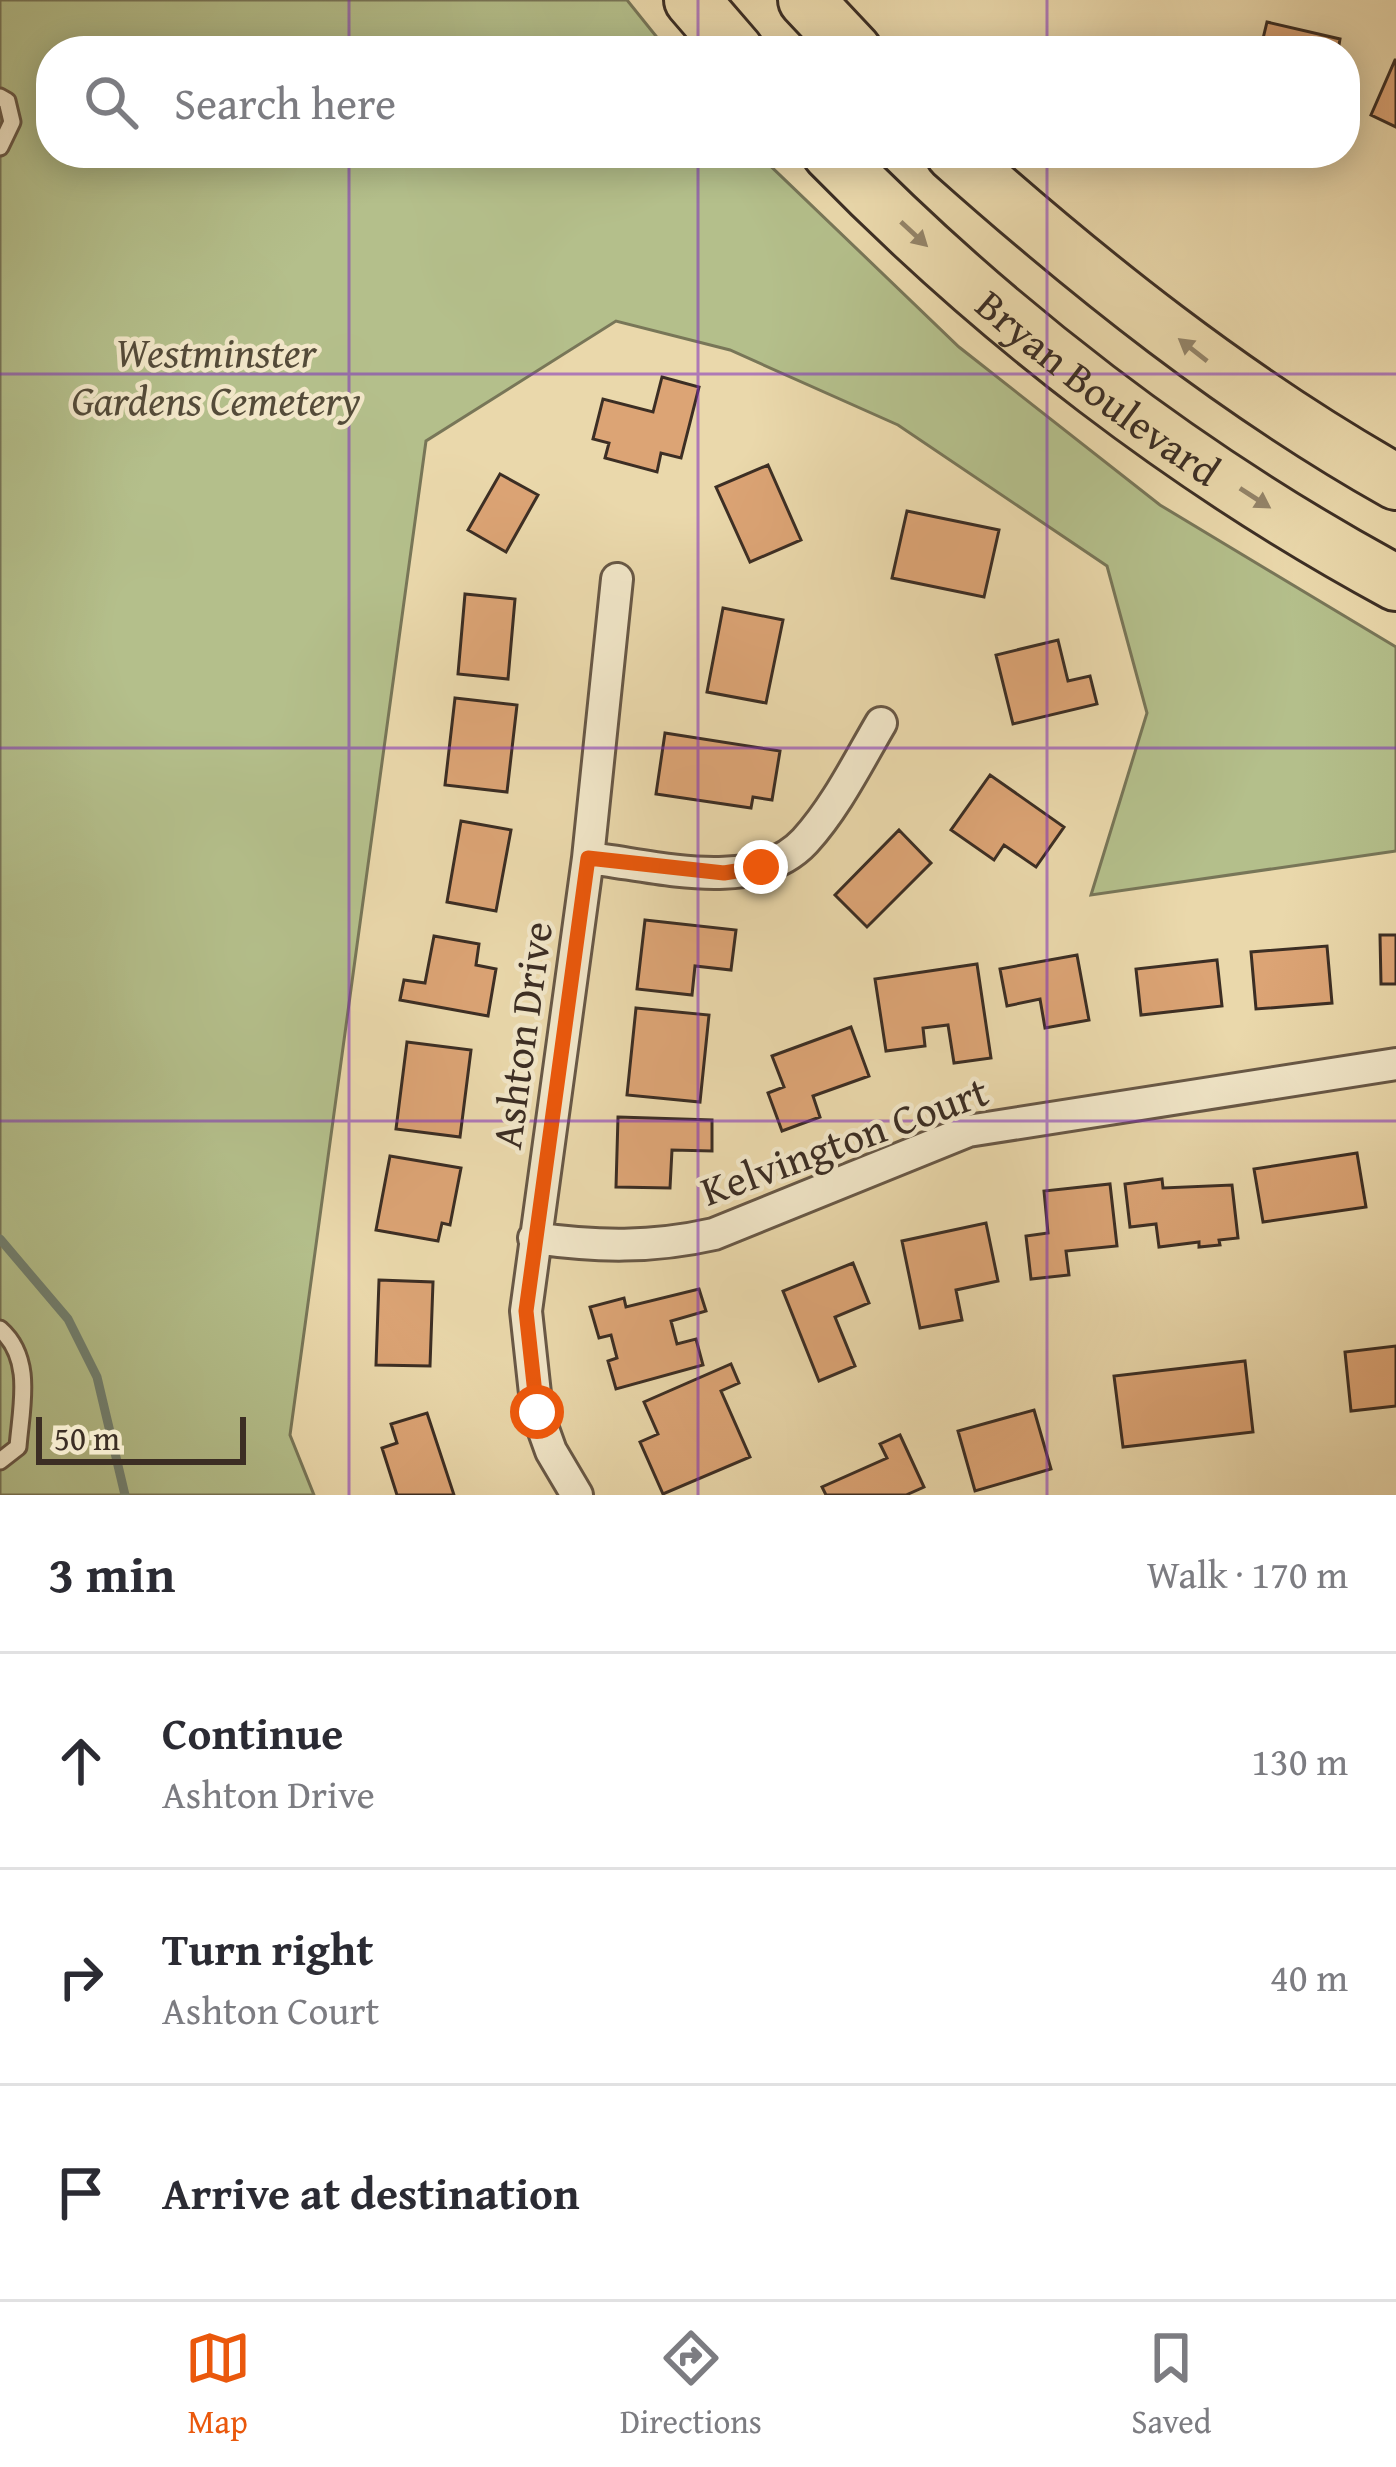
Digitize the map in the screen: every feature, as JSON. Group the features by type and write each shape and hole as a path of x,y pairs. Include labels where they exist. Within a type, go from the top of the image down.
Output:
{"highway":[{"path":"692,0 723,36"},
{"path":"806,0 840,36"},
{"name":"Bryan Boulevard","path":"846,168 930,249 1089,384 1264,504 1396,583"},
{"name":"Bryan Boulevard","path":"970,168 1050,239 1206,360 1396,482"}],"street":[{"name":"Ashton Drive","path":"577,1495 551,1451 537,1412 526,1311 588,858 617,578"},
{"path":"588,858 724,873 761,867 802,845 836,800 881,723"},
{"name":"Kelvington Court","path":"534,1238 617,1246 677,1242 714,1234 968,1131 1396,1064"}],"lane":[{"path":"0,97 8,101 12,122 0,147"},
{"path":"0,1329 13,1340 24,1378 18,1448 0,1460"}],"green space":[{"name":"Westminster Gardens Cemetery","path":"0,0 627,0 656,36 36,36 36,168 773,168 959,347 1160,505 1396,647 1396,851 1091,895 1147,713 1107,566 898,425 730,350 616,321 426,441 290,1435 314,1495 0,1495"}],"building":[{"path":"1267,22 1327,36 1264,36"},
{"path":"1396,60 1396,127 1371,115"},
{"path":"662,377 699,387 681,458 661,453 657,472 605,458 609,443 593,439 603,399 653,412"},
{"path":"768,465 801,540 750,562 716,487"},
{"path":"500,474 538,495 506,552 468,530"},
{"path":"907,511 999,530 984,597 892,578"},
{"path":"465,594 515,599 508,679 458,674"},
{"path":"723,608 783,620 766,703 707,692"},
{"path":"1058,640 1068,681 1090,676 1097,704 1013,724 996,655"},
{"path":"455,698 517,705 507,792 445,785"},
{"path":"665,733 780,751 772,800 753,797 751,808 656,794"},
{"path":"990,775 1064,827 1036,867 1004,845 994,860 951,830"},
{"path":"461,821 511,830 496,911 447,902"},
{"path":"899,830 931,863 867,927 835,895"},
{"path":"645,920 736,930 731,970 695,966 692,995 637,989"},
{"path":"1380,935 1396,935 1396,984 1381,984"},
{"path":"434,936 479,944 476,965 496,969 488,1016 400,1000 404,980 425,983"},
{"path":"1327,946 1332,1003 1256,1009 1251,952"},
{"path":"1077,955 1089,1020 1045,1028 1040,999 1007,1006 1000,969"},
{"path":"1217,960 1222,1006 1141,1015 1136,969"},
{"path":"977,964 991,1058 954,1063 948,1025 923,1028 925,1046 886,1051 875,979"},
{"path":"636,1008 709,1015 700,1102 627,1095"},
{"path":"851,1027 869,1076 813,1096 820,1117 782,1131 768,1093 784,1087 772,1056"},
{"path":"407,1042 471,1050 460,1137 396,1129"},
{"path":"618,1117 712,1120 712,1151 672,1150 670,1188 616,1187"},
{"path":"1357,1153 1366,1207 1263,1222 1254,1169"},
{"path":"390,1156 461,1168 450,1225 442,1223 438,1241 376,1230"},
{"path":"1162,1179 1163,1188 1232,1185 1238,1238 1219,1240 1220,1245 1199,1247 1199,1242 1159,1247 1156,1224 1130,1227 1125,1184"},
{"path":"1110,1184 1117,1246 1066,1251 1069,1275 1031,1279 1026,1236 1048,1233 1044,1191"},
{"path":"986,1223 998,1281 956,1290 962,1320 920,1328 902,1241"},
{"path":"853,1263 869,1303 835,1317 855,1366 819,1381 783,1291"},
{"path":"379,1280 433,1282 430,1366 376,1365"},
{"path":"699,1289 706,1311 671,1321 677,1344 696,1339 703,1365 616,1389 608,1361 617,1358 611,1335 599,1338 590,1307 624,1298 626,1307"},
{"path":"1396,1346 1396,1406 1351,1411 1345,1352"},
{"path":"1245,1361 1253,1432 1123,1447 1114,1376"},
{"path":"731,1364 739,1383 721,1391 750,1457 663,1494 640,1442 658,1434 644,1402"},
{"path":"1034,1410 1051,1469 975,1491 958,1431"},
{"path":"427,1413 454,1495 397,1495 382,1448 397,1443 391,1424"},
{"path":"900,1435 924,1487 906,1495 826,1495 822,1487 887,1458 880,1444"}],"waterway":[{"path":"0,1239 68,1319 97,1377 125,1495"}],"route":[{"path":"537,1412 526,1311 588,858 724,873 761,867"}]}
